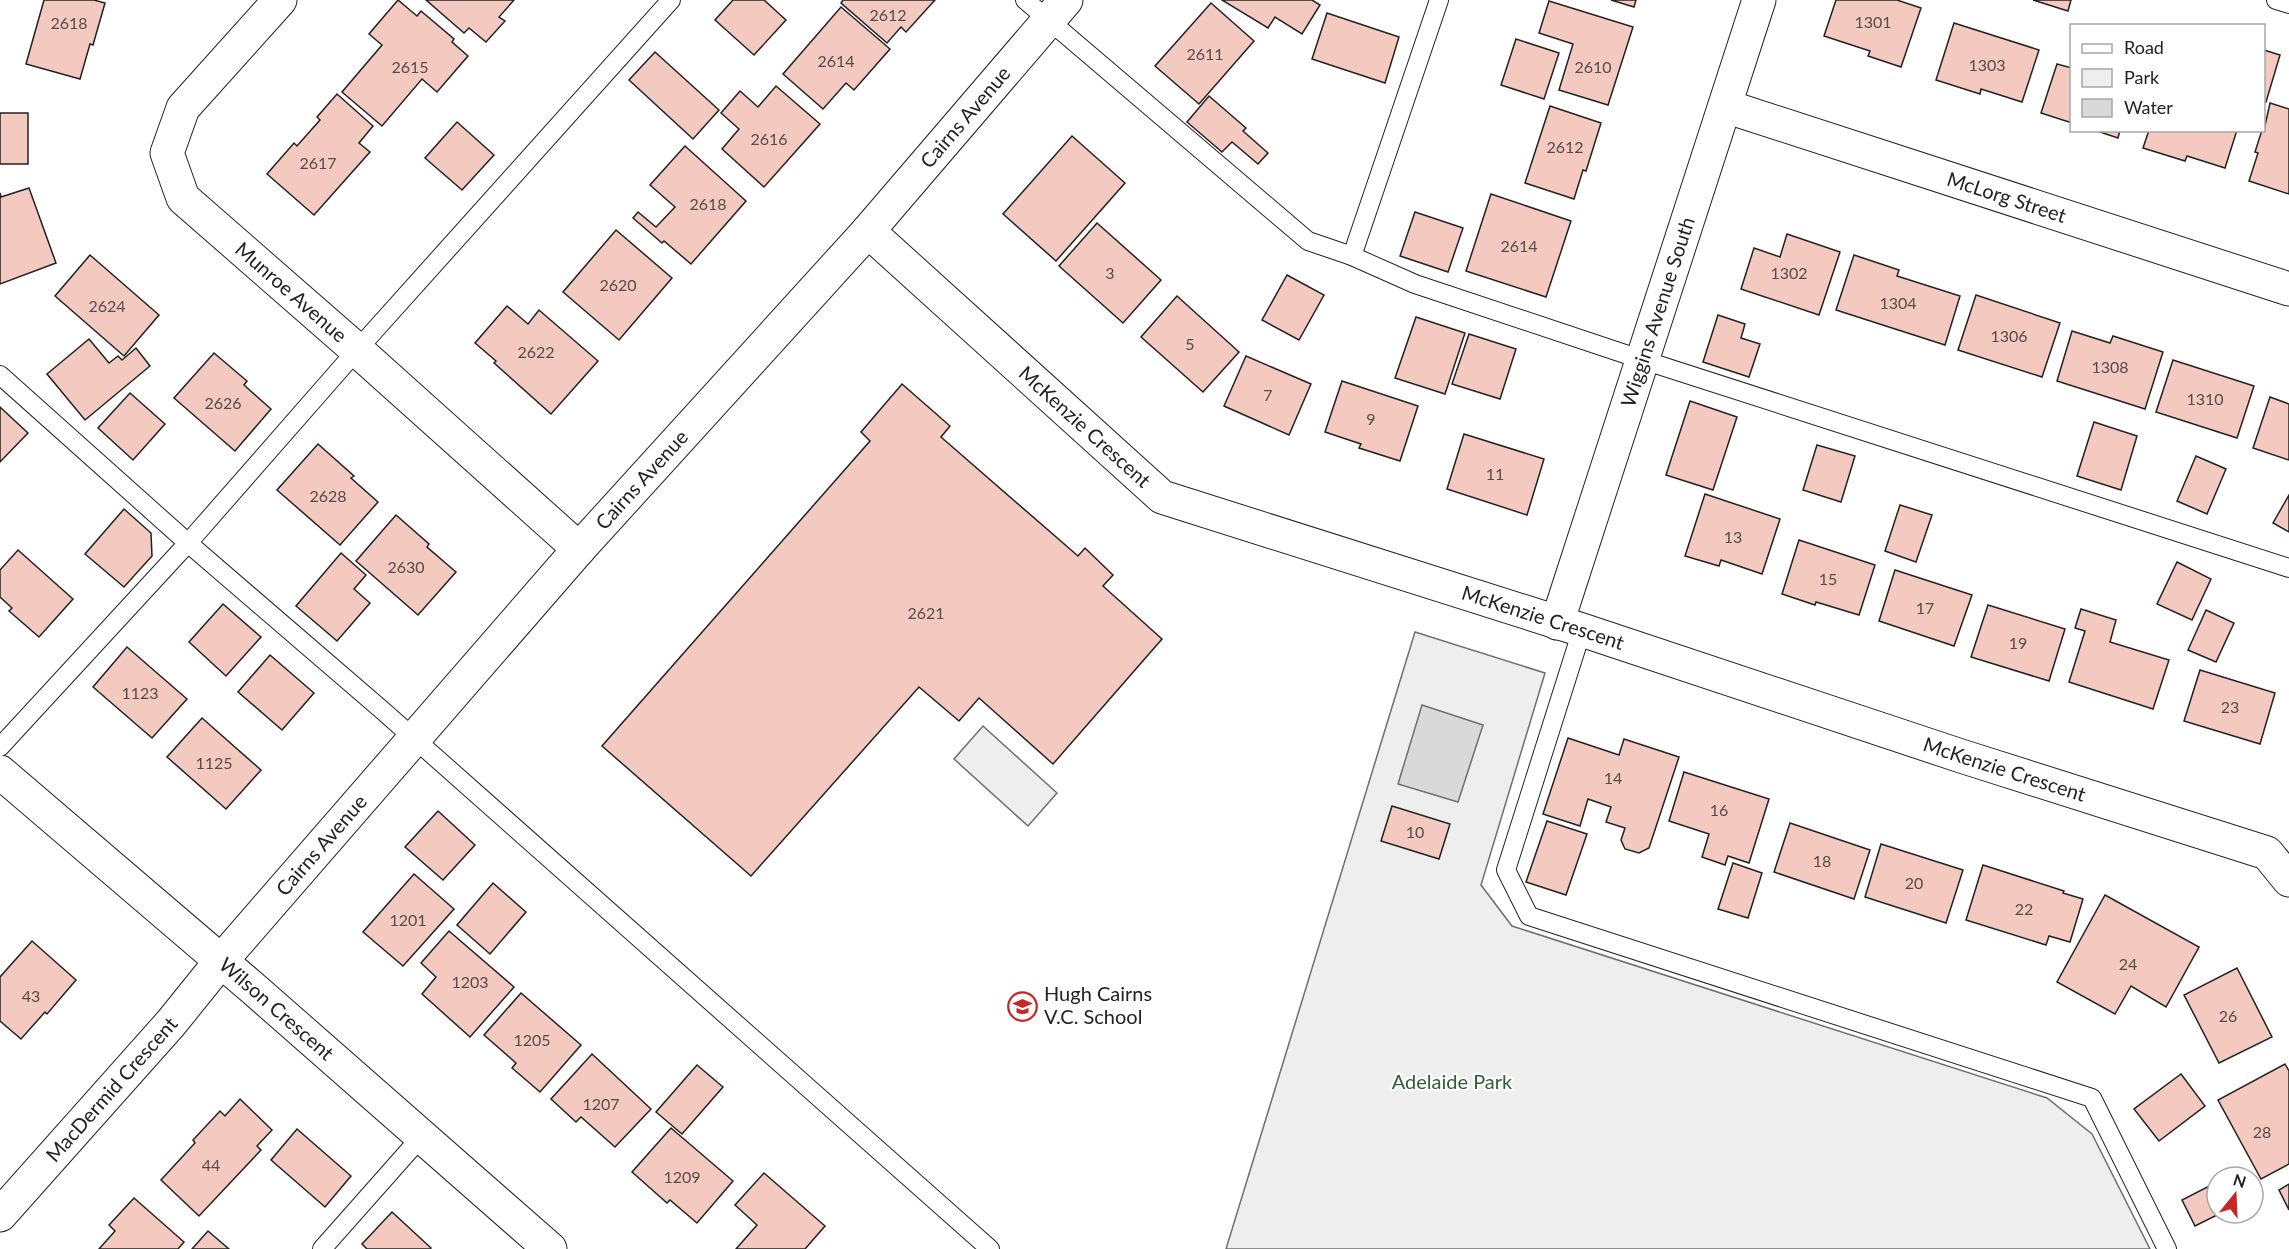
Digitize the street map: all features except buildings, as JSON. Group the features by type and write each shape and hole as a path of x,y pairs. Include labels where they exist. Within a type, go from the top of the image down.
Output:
{"street":[{"name":"Munroe Avenue","path":"280,0 183,108 167,153 183,198 579,549"},
{"name":"Wiggins Avenue South","path":"1570,627 1643,360 1759,0"},
{"name":"Cairns Avenue","path":"221,961 579,549 868,231 1047,7"},
{"name":"McLorg Street","path":"1725,106 2289,289"},
{"name":"McKenzie Crescent","path":"868,231 1162,496 2267,853 2289,880"},
{"name":"Wilson Crescent","path":"0,772 221,961 550,1249"},
{"name":"MacDermid Crescent","path":"0,1215 171,1023 221,961"}],"lane":[{"path":"0,747 188,543 670,0"},
{"path":"1352,256 1439,0"},
{"path":"2276,0 2289,4"},
{"path":"1047,7 1308,241 1352,256 1415,284 1643,360 2289,568"},
{"path":"0,375 188,543 415,738 990,1249"},
{"path":"1570,627 1506,870 1529,916 2092,1098 2168,1249"},
{"path":"322,1249 422,1136"}],"green space":[{"name":"Adelaide Park","path":"1415,632 1545,673 1481,885 1512,926 2047,1098 2092,1134 2150,1249 1226,1249"},
{"path":"983,726 1057,793 1028,826 954,759"}],"water":[{"path":"1422,705 1483,725 1458,802 1398,784"}],"place":[{"name":"Hugh Cairns V.C. School","path":"1023,1006"}]}
